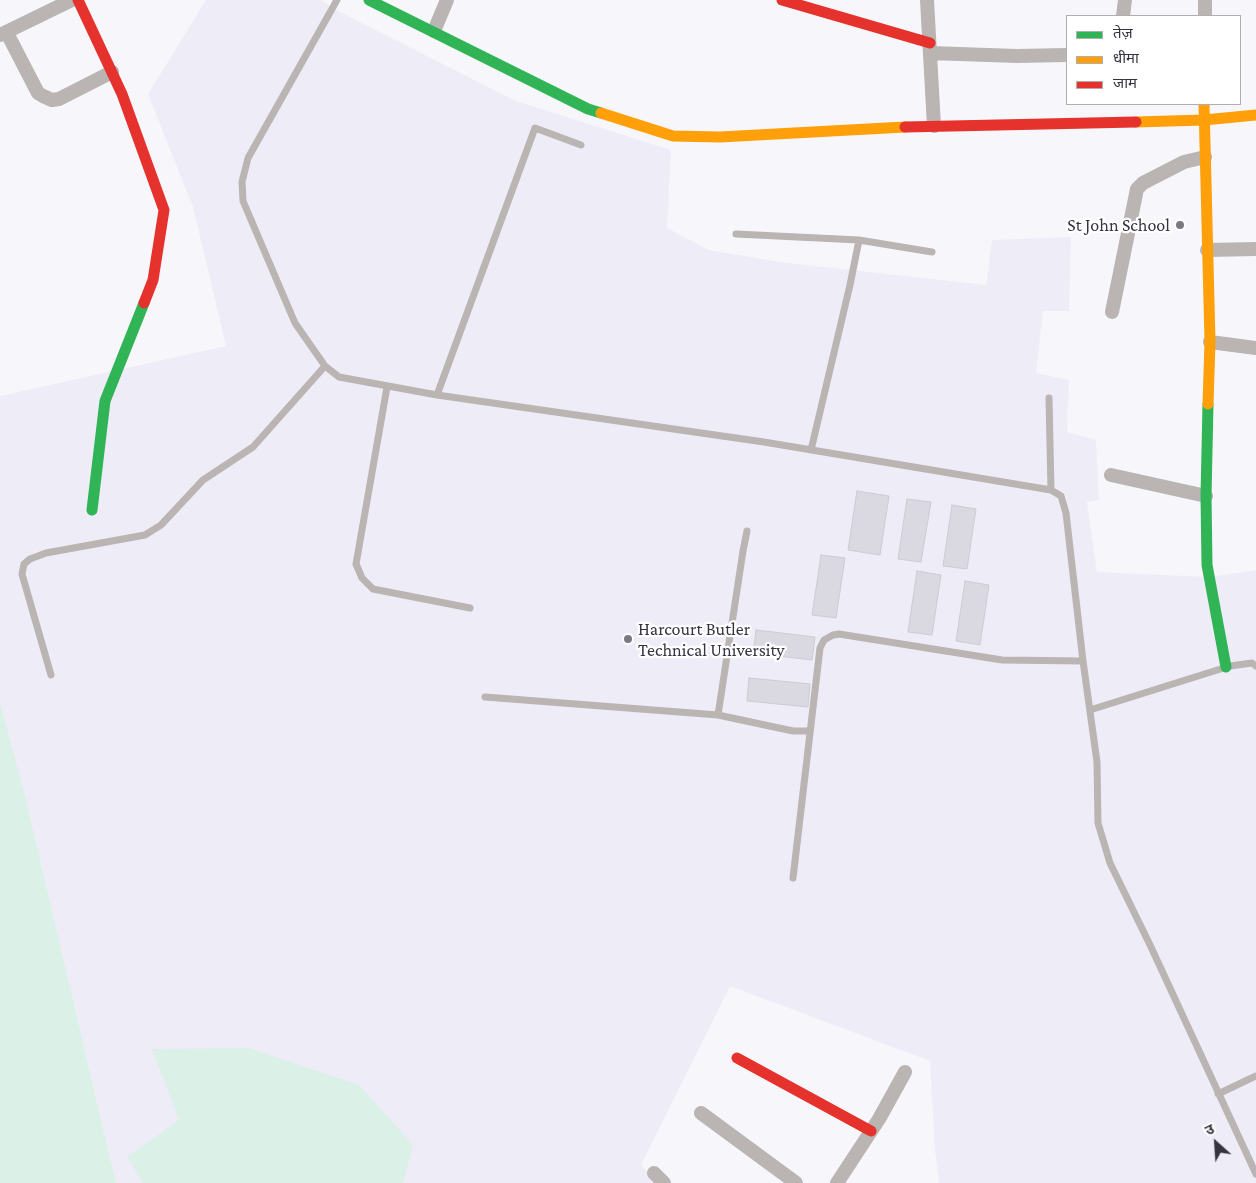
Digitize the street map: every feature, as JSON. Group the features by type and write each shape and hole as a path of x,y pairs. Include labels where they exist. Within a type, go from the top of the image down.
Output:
{"street":[{"path":"72,0 3,34 38,93 52,100 59,99 112,72"},
{"path":"78,0 122,94 164,210 153,280 105,401 92,510"},
{"path":"369,0 588,109 673,136 720,137 934,126 1204,120 1256,115"},
{"path":"434,31 447,0"},
{"path":"786,0 930,48 1017,56 1066,56"},
{"path":"928,0 934,126"},
{"path":"1123,15 1125,0"},
{"path":"1205,0 1205,15"},
{"path":"1204,105 1210,342 1206,496 1207,565 1226,667"},
{"path":"1112,312 1137,190 1143,183 1184,162 1205,157"},
{"path":"1207,250 1256,249"},
{"path":"1210,342 1256,348"},
{"path":"1111,475 1206,496"},
{"path":"737,1058 871,1131"},
{"path":"836,1183 871,1131 905,1072"},
{"path":"700,1113 796,1183"},
{"path":"654,1172 664,1183"}],"lane":[{"path":"337,0 248,158 242,182 243,202 294,323 326,366 339,377 386,387 811,450 1051,490 1061,496 1066,513 1097,762 1098,823 1110,864 1151,947 1256,1174"},
{"path":"438,395 535,128 581,145"},
{"path":"736,234 859,240 932,252"},
{"path":"811,450 859,240"},
{"path":"51,675 22,574 24,564 30,559 46,552 145,535 161,525 202,480 253,447 326,366"},
{"path":"386,387 356,564 362,578 373,589 470,608"},
{"path":"1049,398 1051,490"},
{"path":"718,714 743,551 748,531"},
{"path":"793,878 809,731 820,648 824,640 833,635 840,634 1002,660 1083,661"},
{"path":"1090,710 1226,667 1240,664 1256,666"},
{"path":"485,697 718,714 793,731 809,731"},
{"path":"1218,1094 1256,1076"}],"shaded area":[{"name":"Harcourt Butler Technical University","path":"206,0 321,0 340,12 516,101 671,150 667,228 709,250 780,262 986,285 992,240 1071,237 1069,311 1043,311 1036,373 1069,380 1067,432 1096,440 1099,500 1087,502 1097,572 1209,577 1256,570 1256,1183 939,1183 935,1151 930,1061 730,986 641,1165 657,1183 116,1183 25,795 0,702 0,396 226,346 193,207 148,94"}],"green space":[{"path":"0,702 25,795 116,1183 0,1183"},
{"path":"249,1048 359,1085 413,1145 403,1183 143,1183 127,1157 179,1120 152,1049"}],"building":[{"path":"857,491 889,496 880,555 848,550"},
{"path":"907,499 931,502 921,562 898,559"},
{"path":"952,505 976,509 967,569 943,566"},
{"path":"821,555 845,558 836,618 812,615"},
{"path":"917,571 941,575 932,635 908,632"},
{"path":"965,581 989,585 980,645 956,641"},
{"path":"756,630 815,637 812,660 753,653"},
{"path":"749,678 810,684 808,707 747,701"}],"traffic: fast":[{"path":"369,0 588,109 601,113"},
{"path":"92,510 105,401 144,303"},
{"path":"1208,404 1207,565 1226,667"}],"traffic: slow":[{"path":"1204,105 1210,342 1208,404"},
{"path":"601,113 673,136 720,137 905,127"},
{"path":"1136,122 1204,120 1256,115"}],"traffic: jam":[{"path":"78,0 122,94 164,210 153,280 144,303"},
{"path":"782,0 930,43"},
{"path":"905,127 1136,122"},
{"path":"737,1058 871,1131"}],"place":[{"name":"St John School","path":"1180,225"},
{"name":"Harcourt Butler Technical University","path":"628,639"}]}
